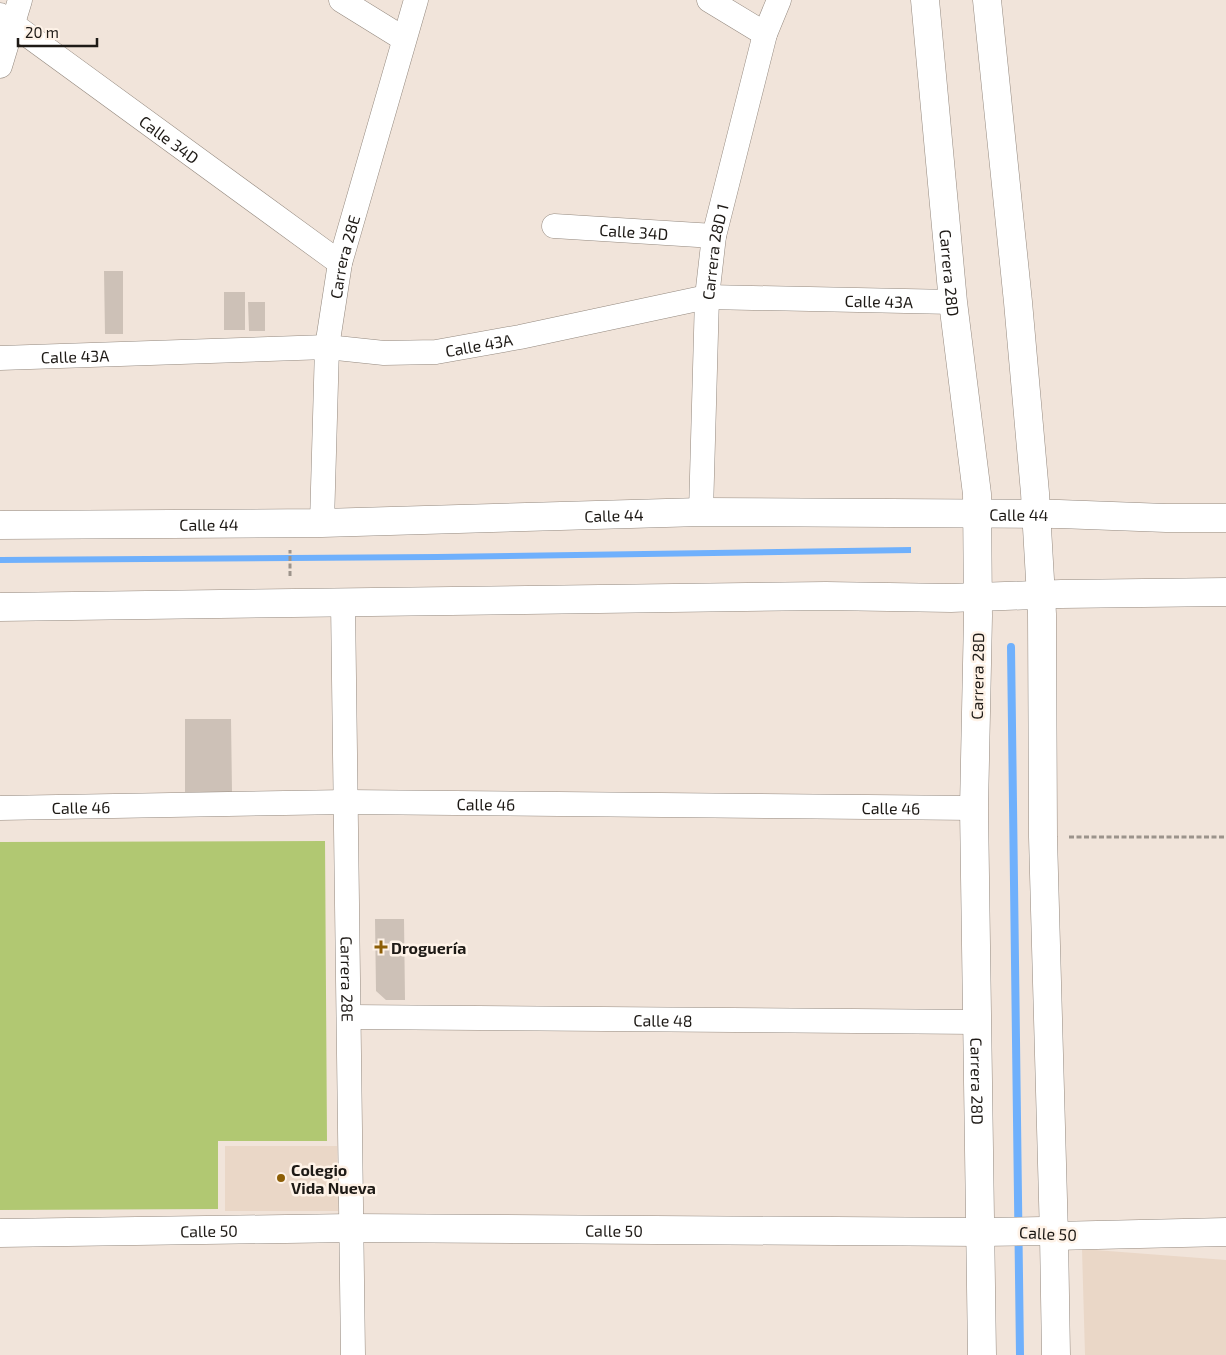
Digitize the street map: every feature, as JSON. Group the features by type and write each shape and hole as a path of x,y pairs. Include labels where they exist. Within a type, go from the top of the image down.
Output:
{"street":[{"path":"0,66 7,20 20,0"},
{"path":"341,0 404,39"},
{"name":"Carrera 28E","path":"322,523 327,347 340,263 416,0"},
{"path":"709,0 765,34"},
{"name":"Carrera 28D 1","path":"701,512 707,297 714,236 765,34 778,0"},
{"name":"Carrera 28D","path":"925,0 953,302 978,494 974,808 977,1022 987,1232 982,1355"},
{"path":"987,0 1018,302 1036,514 1042,614 1048,1233 1056,1355"},
{"name":"Calle 34D","path":"7,20 340,263"},
{"name":"Calle 34D","path":"554,226 714,236"},
{"name":"Calle 43A","path":"0,358 327,347 384,353 436,352 520,337 707,297 953,302"},
{"name":"Calle 44","path":"0,525 322,523 701,512 1036,514 1226,518"},
{"path":"0,607 826,596 978,597 1226,592"},
{"name":"Carrera 28E","path":"343,603 353,1355"},
{"name":"Calle 46","path":"0,808 346,802 974,808"},
{"name":"Calle 48","path":"349,1017 977,1022"},
{"name":"Calle 50","path":"0,1233 351,1228 1048,1233 1226,1232"}],"path":[{"path":"290,547 290,574"},
{"path":"1043,837 1226,837"}],"shaded area":[{"name":"Colegio Vida Nueva","path":"225,1146 337,1146 338,1211 225,1211"},
{"path":"1082,1249 1226,1260 1226,1355 1085,1355"}],"green space":[{"path":"325,841 327,1141 218,1141 218,1209 0,1210 0,842"}],"water":[{"path":"911,547 911,553 437,560 0,563 0,557 437,554"}],"building":[{"path":"104,271 123,271 123,334 105,334"},
{"path":"224,292 245,292 245,330 224,330"},
{"path":"248,302 265,302 265,331 249,331"},
{"path":"185,719 231,719 232,792 185,792"},
{"path":"375,919 404,919 405,1000 386,1000 376,991"}],"waterway":[{"path":"1011,647 1020,1355"}],"place":[{"name":"Droguería","path":"381,947"},
{"name":"Colegio Vida Nueva","path":"281,1178"}]}
